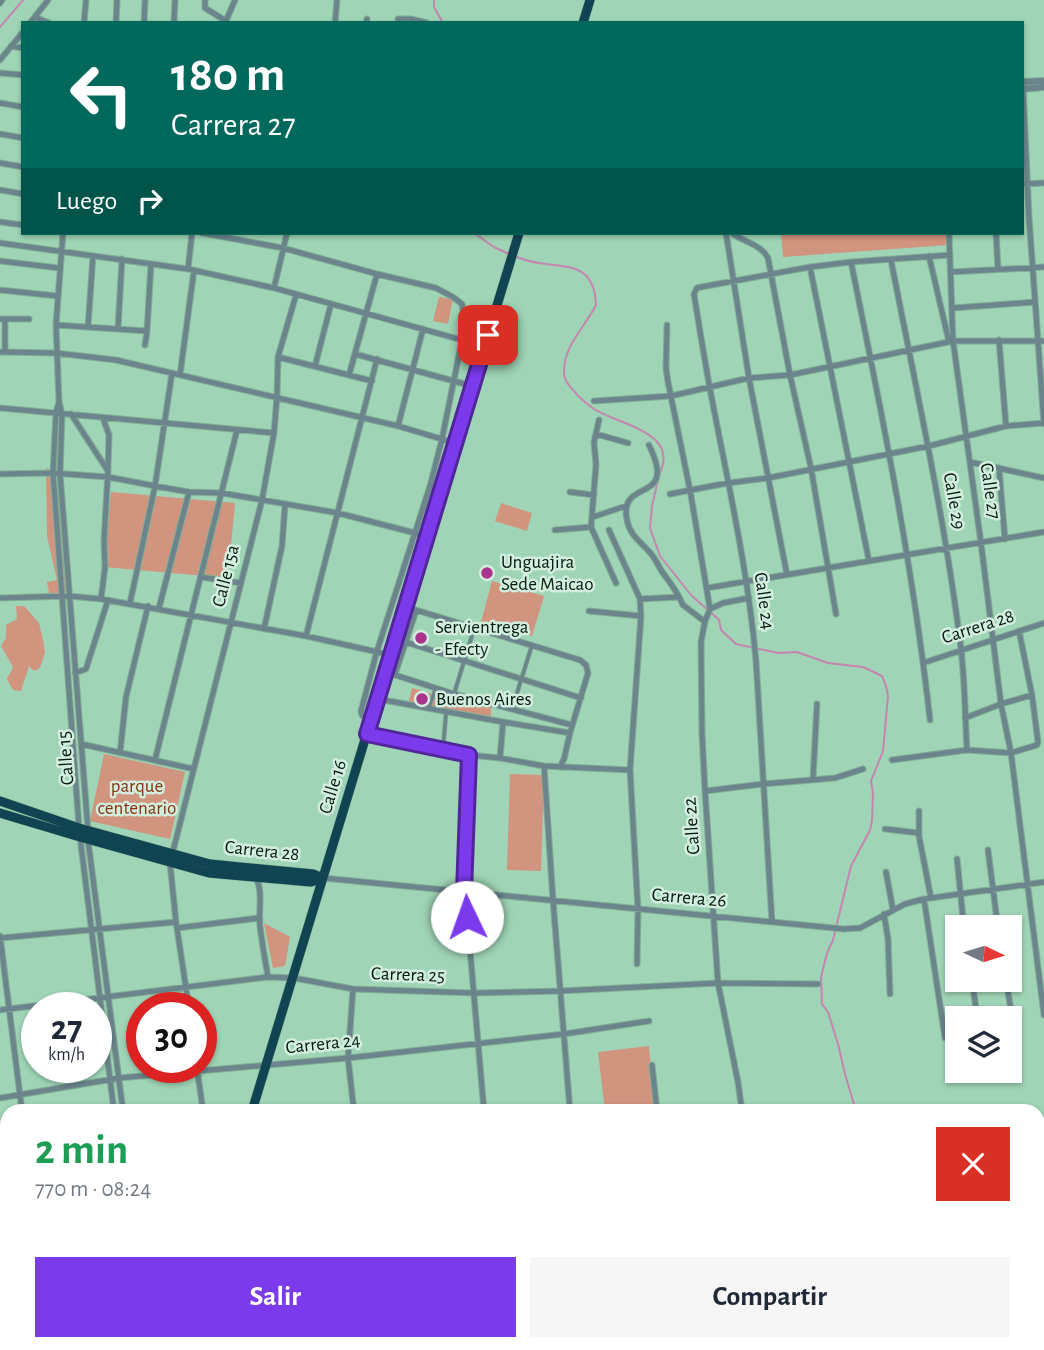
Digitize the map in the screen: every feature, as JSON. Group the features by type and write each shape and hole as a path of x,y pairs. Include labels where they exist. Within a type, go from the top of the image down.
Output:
{"highway":[{"path":"584,21 590,0"},
{"name":"Calle 16","path":"254,1104 378,699 390,673 391,655 400,641 406,607 518,235"},
{"name":"Carrera 28","path":"0,801 84,834"},
{"name":"Carrera 28","path":"0,813 172,858 313,874 323,878"},
{"name":"Carrera 28","path":"172,858 209,873 310,882 323,878"}],"street":[{"path":"32,21 48,0"},
{"path":"84,21 86,0"},
{"path":"116,21 117,0"},
{"path":"144,21 145,0"},
{"path":"174,21 175,0"},
{"path":"205,0 205,8 224,21"},
{"path":"225,21 235,0"},
{"path":"335,21 337,0"},
{"path":"35,17 44,21"},
{"path":"398,19 417,21"},
{"path":"0,60 21,34"},
{"path":"11,46 21,48"},
{"path":"0,72 21,75"},
{"path":"1024,86 1044,81"},
{"path":"1024,87 1044,87"},
{"path":"0,103 21,107"},
{"path":"0,134 21,138"},
{"path":"670,494 768,478 929,446 1006,426 1044,424 1041,341 1035,302 1024,151"},
{"path":"0,163 21,167"},
{"path":"1025,183 1044,183"},
{"path":"0,190 21,194"},
{"path":"1024,218 1030,217"},
{"path":"0,222 21,225"},
{"name":"Calle 15","path":"63,235 56,325 59,401 56,474 92,929 100,992"},
{"path":"180,375 192,235"},
{"path":"213,235 283,248 436,288 462,304 462,340 442,439 361,711 371,722"},
{"path":"274,288 286,235"},
{"path":"726,235 749,378 787,575"},
{"path":"734,235 766,253 811,468 836,614"},
{"name":"Calle 27","path":"949,235 953,307 951,342 967,435 1000,704 1011,753 1044,1016"},
{"path":"996,235 998,269"},
{"path":"0,243 191,270 274,288 462,340"},
{"path":"733,281 851,262 950,255"},
{"path":"88,327 93,256"},
{"path":"929,256 951,342"},
{"path":"118,329 122,259"},
{"name":"Calle 29","path":"891,260 929,446 946,549 961,651 967,750"},
{"path":"0,261 60,268"},
{"path":"851,262 890,453 930,720"},
{"path":"145,345 151,264"},
{"path":"810,267 869,561"},
{"path":"951,272 1044,267"},
{"path":"349,375 377,274"},
{"name":"Calle 24","path":"733,281 697,288 694,294 747,581 756,662 772,922"},
{"path":"0,290 58,296"},
{"name":"Calle 15a","path":"172,858 262,500 274,433 278,357 296,295"},
{"path":"953,307 1035,302"},
{"path":"315,366 331,304"},
{"path":"29,319 3,319 2,351 56,353 116,360 277,396 455,443"},
{"path":"56,325 147,331"},
{"path":"667,325 666,368 710,609 723,603 749,598"},
{"path":"463,327 488,335"},
{"path":"398,426 423,328"},
{"path":"999,340 1006,426"},
{"path":"594,401 671,396 749,378 830,367 951,342 1041,341"},
{"path":"355,354 472,386"},
{"path":"278,357 372,381"},
{"path":"306,636 377,359"},
{"path":"130,603 155,486 172,373"},
{"path":"0,408 274,433"},
{"path":"71,414 108,474"},
{"path":"75,673 86,669 105,599 104,541 109,435 103,418"},
{"path":"599,420 591,527 616,583"},
{"path":"155,760 237,430"},
{"path":"596,434 628,443"},
{"path":"649,445 657,461 659,474 652,487 633,495 626,506 627,522 632,535 652,555 684,605 705,621"},
{"path":"970,462 1044,478"},
{"path":"999,468 1005,539"},
{"path":"0,474 108,474 189,492 222,494 338,513 427,537"},
{"path":"159,608 189,492"},
{"path":"570,492 594,495"},
{"path":"264,629 282,546 285,505"},
{"path":"593,517 626,506"},
{"path":"555,530 591,527"},
{"path":"609,530 640,599 642,616 630,770 638,909 638,964"},
{"path":"707,588 1044,532"},
{"path":"201,577 241,583"},
{"path":"0,598 66,596 105,599 306,636 391,655"},
{"name":"Calle 15","path":"66,596 81,744 84,834 108,992"},
{"path":"640,599 679,597"},
{"path":"120,753 126,697 148,606"},
{"path":"406,607 580,660 586,665 588,673 560,767"},
{"name":"Calle 22","path":"710,609 701,642 705,791 718,983 740,1104"},
{"name":"Calle 16","path":"390,673 400,641 416,611"},
{"path":"589,611 642,616"},
{"name":"Carrera 28","path":"923,663 1044,623"},
{"path":"454,694 474,629"},
{"path":"892,760 967,750 1011,753 1037,745 1032,695 1019,631"},
{"path":"400,641 581,698"},
{"path":"512,710 532,645"},
{"path":"390,673 454,694 572,724"},
{"path":"429,707 436,688"},
{"path":"965,718 1032,695"},
{"path":"378,699 570,733"},
{"path":"813,779 817,704"},
{"path":"443,749 447,711"},
{"path":"499,758 503,722"},
{"path":"367,734 469,755 544,766 630,770"},
{"path":"81,744 194,769"},
{"path":"469,755 464,892 483,1104"},
{"path":"544,766 569,1104"},
{"path":"705,791 835,778 863,769"},
{"path":"919,811 919,832 945,1038"},
{"path":"885,830 919,832"},
{"path":"988,850 996,915"},
{"path":"172,858 176,925 187,992"},
{"path":"957,859 962,915"},
{"path":"886,872 893,910"},
{"path":"255,877 260,891 259,918 268,976"},
{"name":"Carrera 26","path":"323,878 844,929 859,928 905,904 928,898 1044,882"},
{"path":"884,914 888,939 890,994"},
{"path":"21,1104 0,937 259,918"},
{"name":"Carrera 25","path":"112,998 268,976 352,989 474,993 718,983 818,984"},
{"path":"352,989 348,1058 353,1104"},
{"name":"Carrera 25","path":"0,1010 21,1008"},
{"name":"Carrera 24","path":"217,1068 348,1058 564,1034 649,1021"},
{"name":"Calle 15","path":"112,1022 122,1104"},
{"path":"652,1065 656,1104"},
{"name":"Carrera 24","path":"112,1079 126,1077"},
{"name":"Carrera 24","path":"0,1098 86,1083"},
{"name":"Calle 15","path":"110,1083 113,1104"},
{"path":"199,1083 202,1104"}],"green space":[{"path":"781,235 947,235 948,245 783,257"},
{"path":"439,297 453,299 448,324 433,321"},
{"path":"46,468 57,472 67,572 67,594 50,598 47,582 57,580 47,536"},
{"path":"111,492 235,503 228,578 104,567"},
{"path":"501,503 532,513 527,531 495,521"},
{"path":"492,581 544,596 532,636 481,622"},
{"path":"16,606 24,606 39,623 45,652 40,668 34,671 29,666 21,691 13,690 7,679 13,667 1,646 6,638 6,625 17,619"},
{"path":"412,688 436,697 437,695 491,706 491,716 460,714 408,704"},
{"name":"parque centenario","path":"104,754 185,772 170,839 90,821"},
{"path":"510,774 544,775 541,871 507,870"},
{"path":"264,923 290,937 285,966 273,968"},
{"path":"649,1046 654,1104 604,1104 598,1052"}],"waterway":[{"path":"0,27 23,0"},
{"path":"434,0 434,7 442,21"},
{"path":"477,235 509,254"},
{"path":"517,257 568,267 588,277 596,305 567,354 565,378 578,396 594,409 655,439 662,449 664,460 659,475"},
{"path":"658,480 650,528 660,556 691,595 719,620 721,630 736,644 778,653 797,652 828,663 863,667 882,676 886,686 888,696 883,751 871,781 873,793 870,830 851,866 821,977 822,1004 828,1012 854,1104"}],"place":[{"name":"Unguajira Sede Maicao","path":"487,573"},
{"name":"Servientrega - Efecty","path":"421,638"},
{"name":"Buenos Aires","path":"422,699"}],"route":[{"path":"467,917 464,892 469,755 367,734 488,335"}]}
